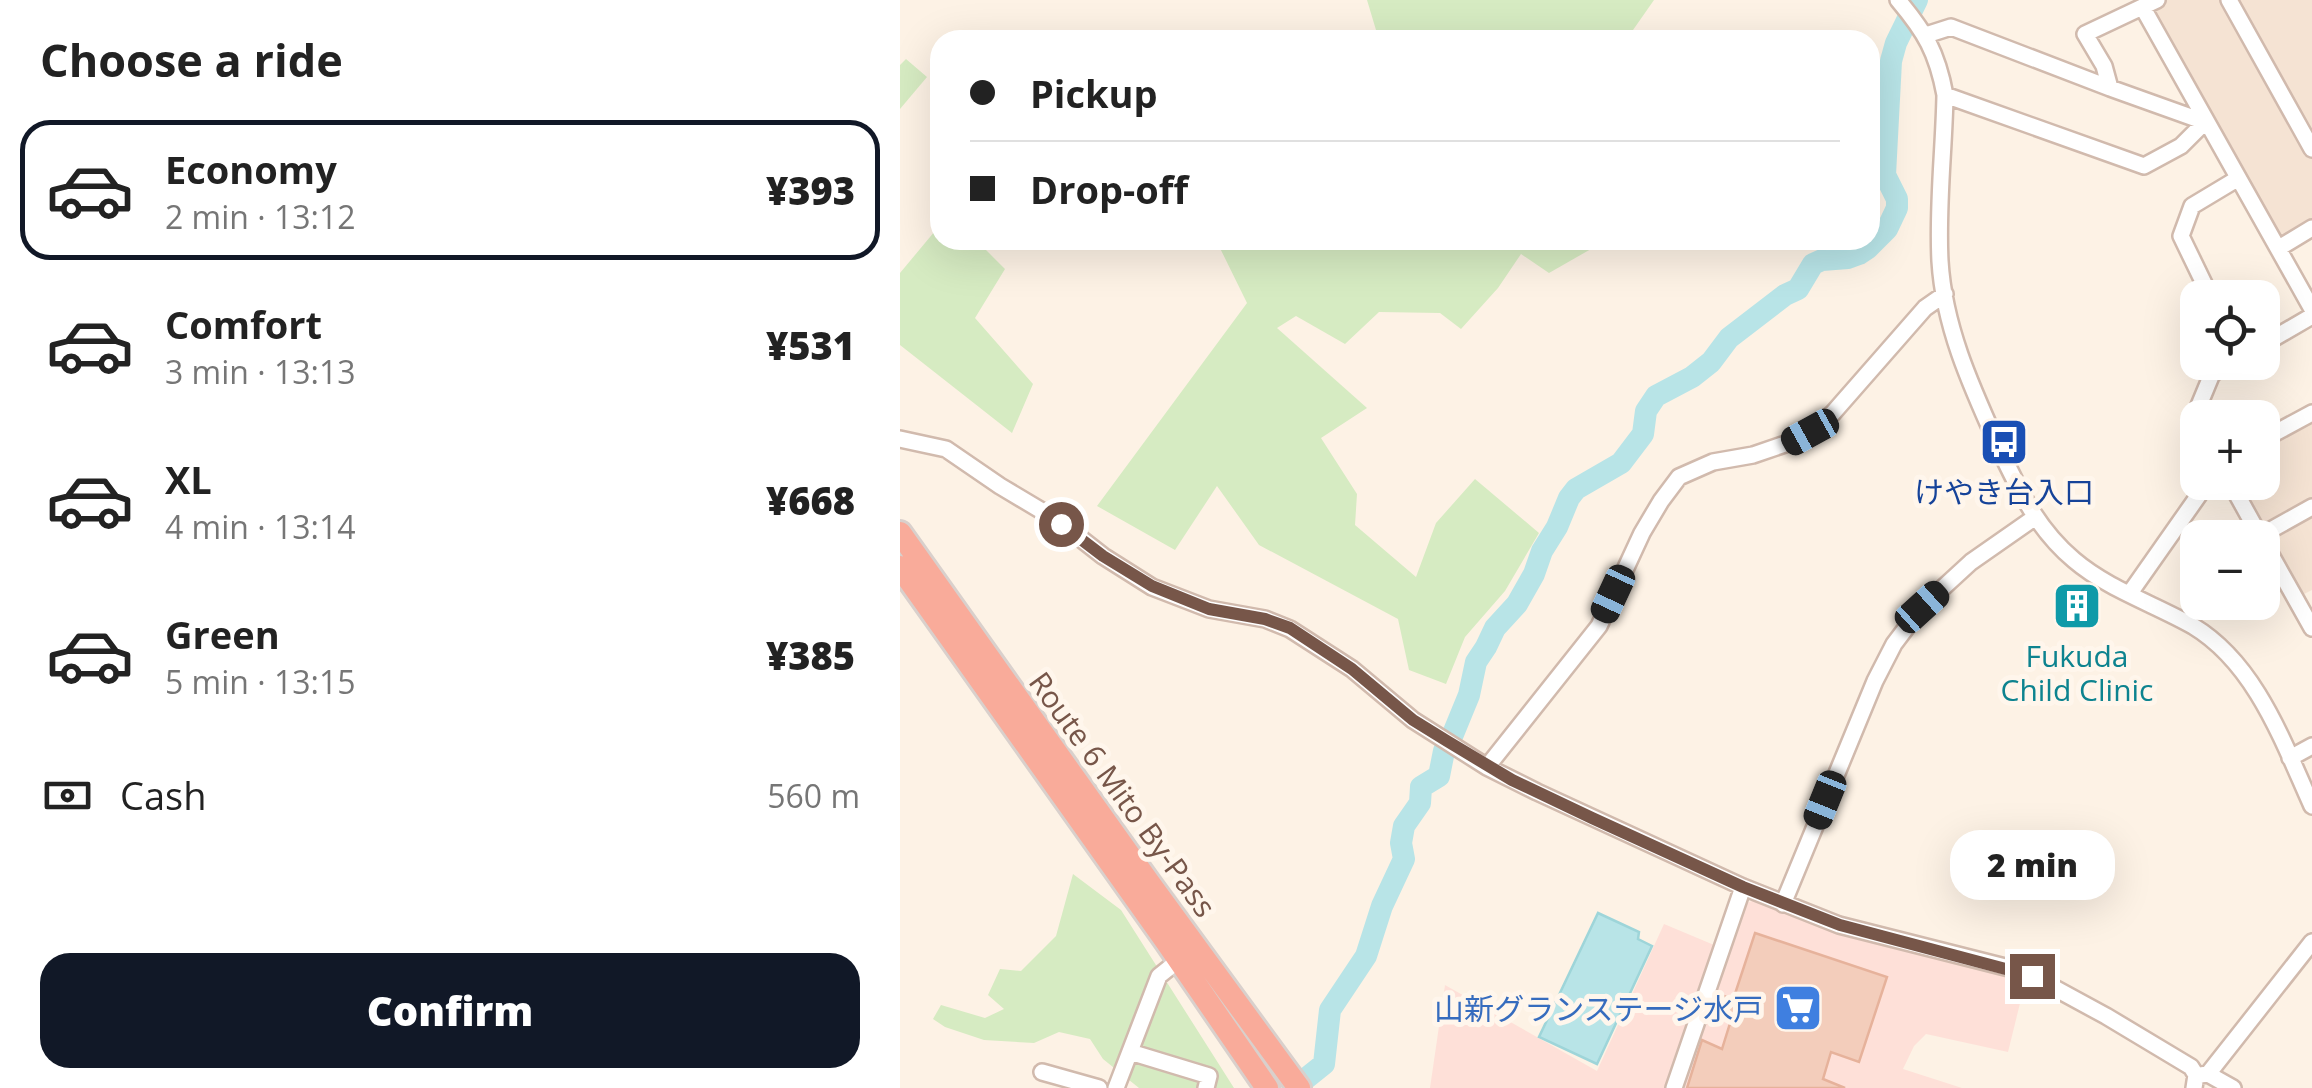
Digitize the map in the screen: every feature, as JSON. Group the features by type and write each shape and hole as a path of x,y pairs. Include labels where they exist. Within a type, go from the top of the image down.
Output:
{"highway":[{"name":"Route 6 Mito By-Pass","path":"900,534 1294,1081"},
{"name":"Route 6 Mito By-Pass","path":"900,568 1267,1088"}],"street":[{"path":"1898,0 1924,32 1945,95 1939,240 1953,335 1984,416 2034,518 2078,564 2193,626 2222,648 2253,686 2312,806"},
{"path":"2229,0 2312,149"},
{"path":"2110,88 2104,66 2086,34 2150,4 2205,122 2312,313 2280,333"},
{"path":"1924,32 1951,26 2205,122"},
{"path":"1945,95 2144,166 2181,146 2205,122"},
{"path":"2202,280 2181,236 2192,206 2237,179"},
{"path":"2279,248 2312,228"},
{"path":"1488,766 1598,626 1642,534 1679,477 1713,462 1754,455 1810,432 1834,413 1925,308 1944,294"},
{"path":"2280,430 2312,412"},
{"path":"900,439 946,449 1152,586 1209,609 1265,619 1290,628 1352,669 1413,720 1537,792 1743,887 1840,925 2024,972 2191,1068 2198,1081"},
{"path":"2130,593 2195,500"},
{"path":"2280,526 2312,506"},
{"path":"1784,904 1874,681 1894,644 1922,607 1971,562 2034,518"},
{"path":"2280,564 2306,601 2312,628"},
{"path":"2290,758 2312,746"},
{"path":"1674,1088 1743,887"},
{"path":"2198,1081 2312,942"},
{"path":"1116,1088 1159,976 1179,960"},
{"path":"1130,1052 1209,1076 1206,1088"},
{"path":"1042,1072 1077,1085 1099,1088"},
{"path":"2198,1081 2234,1088"}],"shaded area":[{"path":"2166,0 2312,0 2312,222 2285,237 2275,235 2153,15 2156,6"},
{"path":"2312,421 2312,590 2304,594 2298,593 2280,560 2280,520 2258,520 2247,500 2280,500 2280,439"},
{"path":"1758,899 1843,933 2026,979 2008,1052 1926,1034 1914,1046 1903,1069 1962,1088 1430,1088 1445,985 1597,1071 1664,924 1726,950 1740,905"}],"green space":[{"path":"1367,0 1654,0 1633,30 1376,30"},
{"path":"906,59 927,77 900,109 900,65"},
{"path":"930,237 930,250 986,250 1005,269 975,318 1033,384 1012,433 900,345 900,273"},
{"path":"1221,250 1589,250 1549,273 1521,254 1498,288 1461,329 1440,313 1379,312 1345,344 1296,316 1277,328 1367,408 1321,438 1357,494 1355,525 1416,577 1436,523 1475,479 1539,533 1505,591 1465,637 1446,684 1409,670 1398,619 1259,545 1217,486 1175,550 1097,506 1247,303"},
{"path":"1073,874 1121,910 1234,1088 1139,1088 1103,1059 1090,1039 1059,1032 1034,1043 984,1040 933,1019 941,1005 985,1018 1004,1009 988,995 1000,969 1021,971 1056,936"}],"water":[{"path":"1598,913 1639,932 1638,939 1652,946 1597,1064 1539,1037"}],"building":[{"name":"Fukuda Child Clinic","path":"2077,585 2094,593 2091,597 2096,601 2078,626 2058,612"},
{"name":"山新グランステージ水戸","path":"1755,933 1887,977 1859,1062 1831,1052 1823,1079 1845,1088 1687,1088 1702,1040 1722,1049 1731,1020 1718,1016 1724,996 1733,1000"}],"waterway":[{"path":"1880,236 1897,208 1897,199 1885,175 1891,61 1917,0"},
{"path":"1294,1088 1324,1064 1330,1010 1366,956 1382,906 1404,859 1404,826 1420,803 1421,787 1439,776 1444,751 1469,695 1476,662 1495,628 1517,604 1569,498 1576,489 1621,463 1643,434 1646,411 1656,396 1692,377 1711,362 1729,338 1798,289 1813,264 1848,258 1865,250"}],"place":[{"name":"けやき台入口","path":"2004,442"},
{"name":"Fukuda Child Clinic","path":"2077,606"},
{"name":"山新グランステージ水戸","path":"1798,1008"}],"route":[{"path":"1061,524 1152,586 1209,609 1265,619 1290,628 1352,669 1413,720 1512,780 1592,818 1743,887 1840,925 2032,976"}]}
